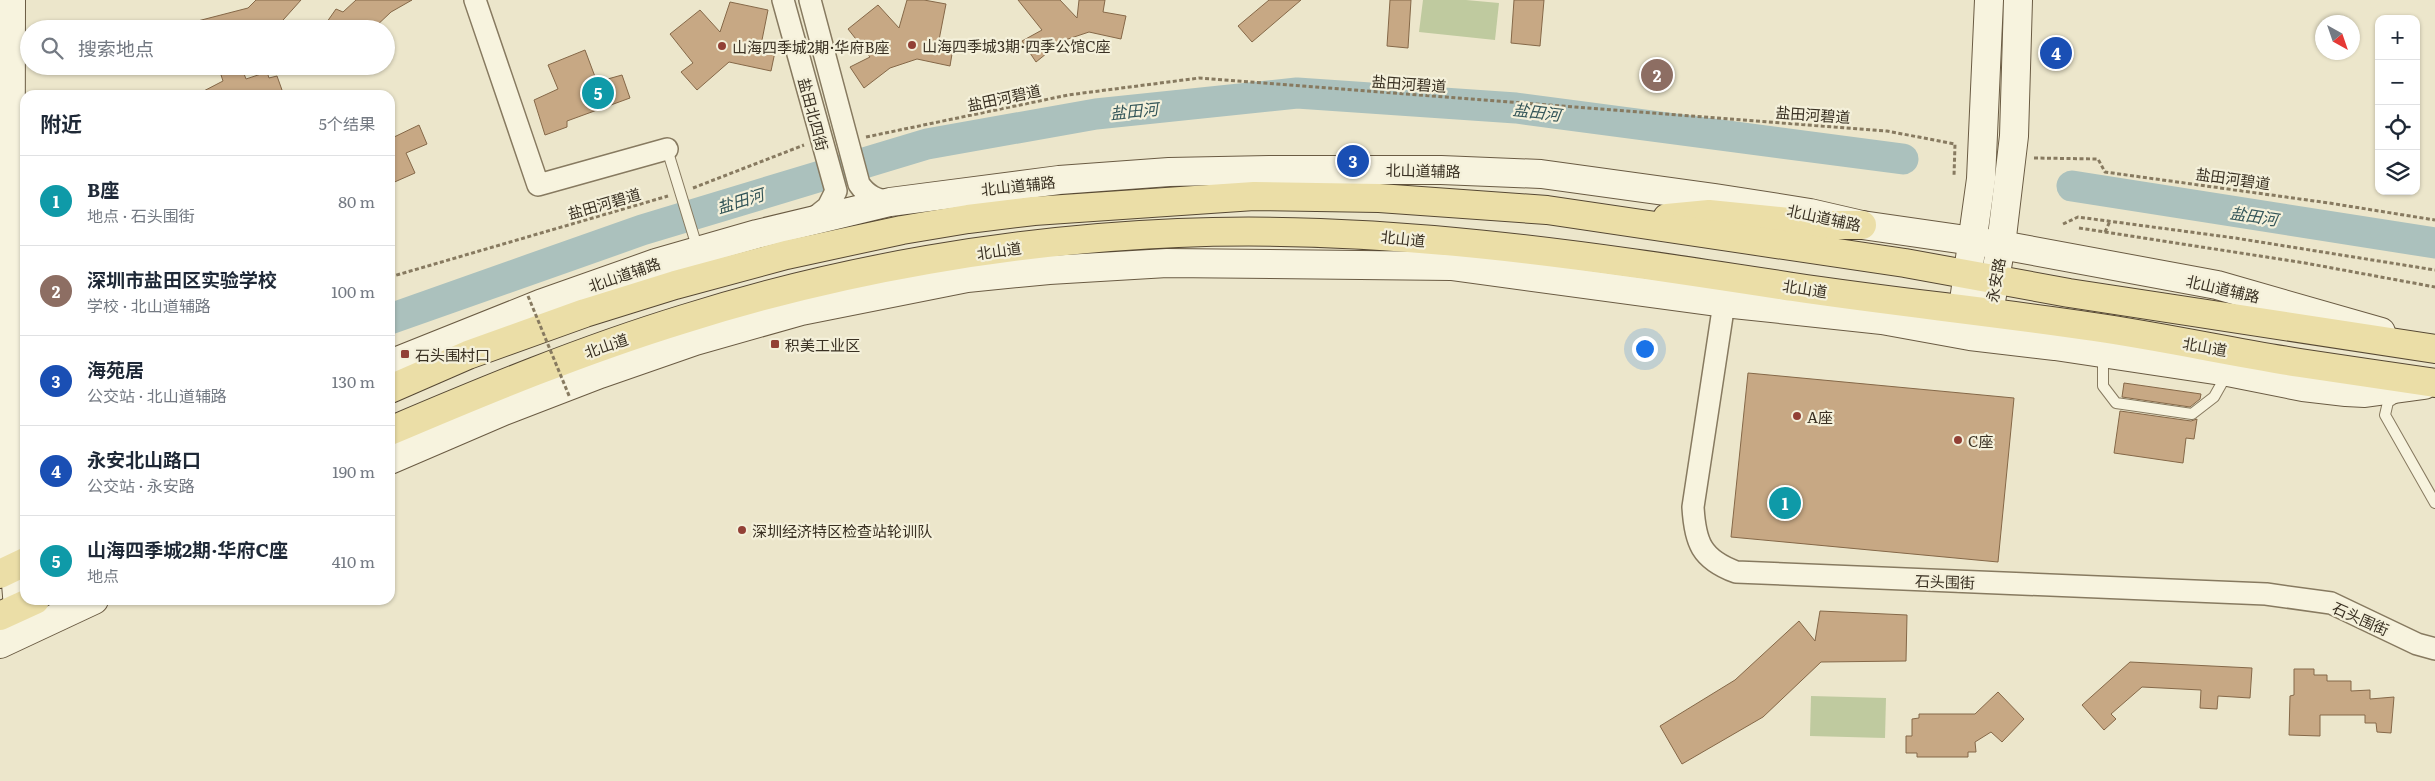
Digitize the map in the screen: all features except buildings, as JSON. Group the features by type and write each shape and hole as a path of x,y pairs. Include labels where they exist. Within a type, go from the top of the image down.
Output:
{"main road":[{"name":"北山道","path":"395,387 468,355 585,313 666,288 786,255 902,230 1006,214 1163,201 1254,196 1380,198 1547,210 1905,264 1995,281 2435,349"},
{"path":"1619,222 1709,214 1819,225 1862,225"},
{"name":"北山道","path":"395,429 496,386 678,321 805,286 888,268 993,251 1075,240 1178,233 1280,232 1368,234 1452,254 1558,253 1870,298 1976,310 2099,328 2299,363 2435,384"},
{"path":"395,377 468,355"}],"street":[{"path":"11,0 10,423 12,537 10,569 18,608"},
{"path":"475,0 538,185 667,149"},
{"name":"盐田北四街","path":"783,0 820,139 836,191 828,207 813,220"},
{"name":"盐田北四街","path":"810,0 855,135 859,184 870,196 890,202"},
{"name":"永安路","path":"1976,310 1967,275 1981,179 1989,0"},
{"name":"永安路","path":"1970,336 1976,310 1995,281 2000,246 2014,136 2018,0"},
{"name":"北山道辅路","path":"395,362 696,242 813,220 890,202 1059,180 1169,172 1441,170 1541,174 1810,213 1862,225 2000,246 2217,285 2299,307 2435,349"},
{"path":"395,458 504,411 600,374 695,341 801,311 967,278 1049,270 1167,263 1452,254 1724,303 1876,319 1970,336 2228,372 2303,387 2365,393 2435,384"},
{"path":"873,296 888,268"},
{"name":"石头围街","path":"1724,303 1693,507 1694,530 1703,550 1717,565 1736,572 2266,594 2331,602 2417,644 2435,649"},
{"path":"10,423 20,439"},
{"path":"0,644 83,605"}],"lane":[{"path":"667,149 696,242"},
{"path":"2103,354 2103,386 2116,403 2192,414 2214,397 2228,372 2299,363"},
{"path":"2385,414 2388,402 2435,384"},
{"path":"2365,393 2385,414 2435,503"}],"path":[{"name":"盐田河碧道","path":"855,135 1068,95 1199,78 1887,131 1955,144 1954,176"},
{"name":"盐田河碧道","path":"395,276 682,196 820,139"},
{"name":"盐田河碧道","path":"2034,158 2098,159 2105,172 2435,220"},
{"path":"2063,224 2078,217 2435,270"},
{"path":"2104,232 2110,221"},
{"path":"2079,228 2305,263 2435,287"},
{"path":"528,296 570,398"}],"green space":[{"path":"1423,0 1466,0 1499,3 1495,40 1419,32"},
{"path":"1811,696 1886,698 1885,738 1810,736"}],"waterway":[{"name":"盐田河","path":"395,317 642,230 927,144 1096,114 1297,93 1516,108 1903,159"},
{"name":"盐田河","path":"2072,186 2435,243"}],"place":[{"name":"山海四季城3期·四季公馆C座","path":"912,45"},
{"name":"山海四季城2期·华府B座","path":"722,46"},
{"name":"永安北山路口","path":"2056,53"},
{"name":"深圳市盐田区实验学校","path":"1657,75"},
{"name":"山海四季城2期·华府C座","path":"598,93"},
{"name":"海苑居","path":"1353,161"},
{"name":"积美工业区","path":"775,344"},
{"name":"石头围村口","path":"405,354"},
{"name":"A座","path":"1797,416"},
{"name":"C座","path":"1958,440"},
{"name":"B座","path":"1785,503"},
{"name":"深圳经济特区检查站轮训队","path":"742,530"}]}
